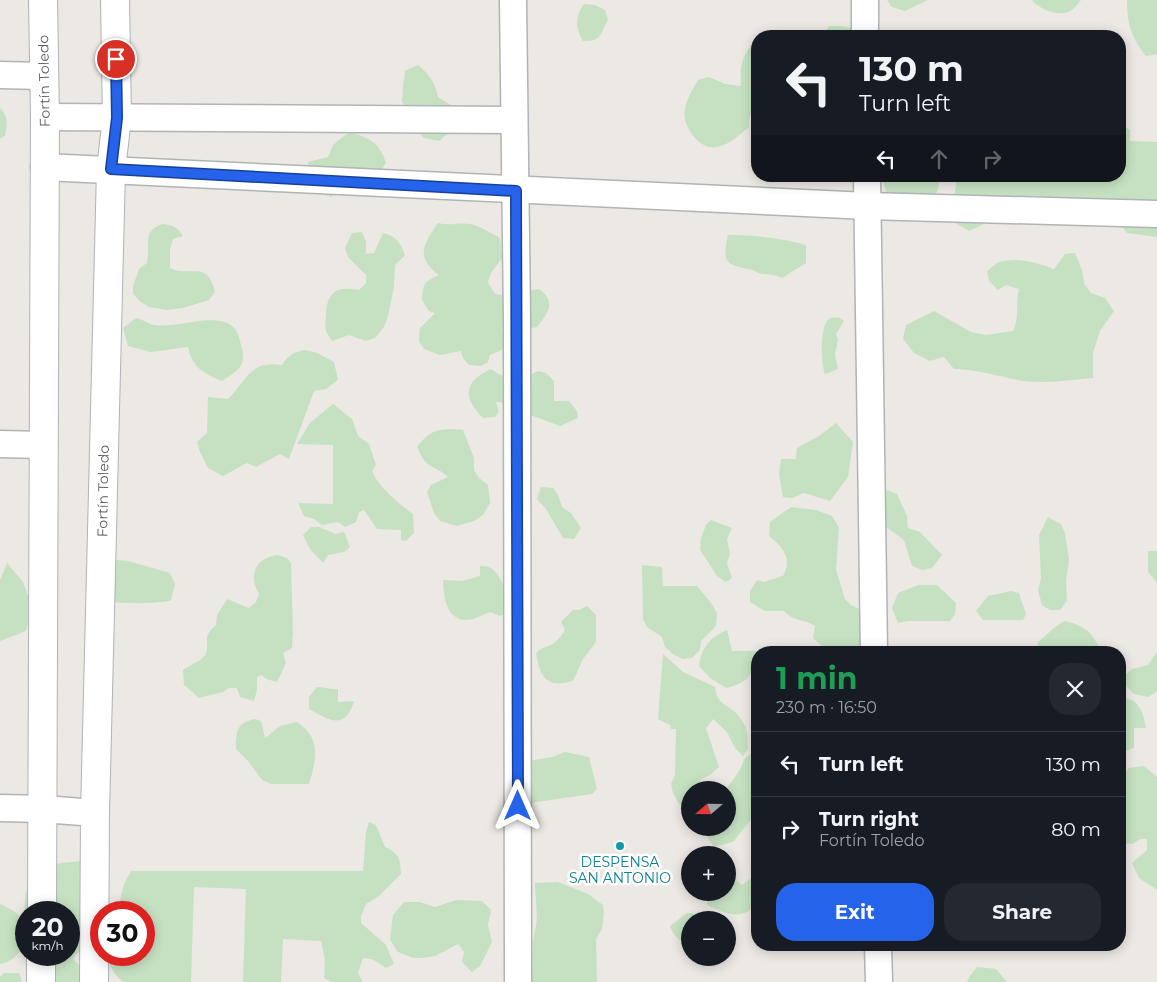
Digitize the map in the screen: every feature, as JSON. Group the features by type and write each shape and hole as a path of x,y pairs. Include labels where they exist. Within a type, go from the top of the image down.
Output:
{"street":[{"name":"Fortín Toledo","path":"42,901 45,117 43,0"},
{"name":"Fortín Toledo","path":"94,982 95,813 111,169 117,118 115,0"},
{"path":"514,0 518,982"},
{"path":"865,0 865,30"},
{"path":"0,75 43,76"},
{"path":"45,117 514,120"},
{"path":"44,167 516,191 868,206 1157,214"},
{"path":"867,182 874,646"},
{"path":"0,444 43,445"},
{"path":"0,808 95,813"},
{"path":"878,951 879,982"},
{"path":"41,966 41,982"}],"green space":[{"path":"887,0 928,0 905,11 892,7"},
{"path":"1032,0 1081,0 1070,11 1061,13 1051,12 1042,8"},
{"path":"1127,0 1157,0 1157,54 1146,56 1133,36 1129,23"},
{"path":"584,4 595,5 605,10 608,20 599,36 589,41 583,41 577,27 579,13"},
{"path":"829,26 840,26 856,30 827,30"},
{"path":"751,46 751,113 749,127 726,144 708,147 696,139 686,124 685,110 687,103 698,80 709,77 725,84 741,86 743,60"},
{"path":"418,65 431,79 438,97 454,107 450,132 439,141 424,138 413,127 408,109 402,102 405,71"},
{"path":"0,108 5,114 7,124 5,136 0,139"},
{"path":"1126,127 1130,130 1130,141 1157,142 1157,237 1127,233 1110,211 989,208 984,224 969,231 955,223 952,209 956,182 1126,182"},
{"path":"349,132 368,139 380,150 386,163 377,176 343,188 331,197 307,189 308,162 328,157 333,145"},
{"path":"884,182 939,182 938,190 931,202 909,207 886,192"},
{"path":"438,223 470,224 500,238 502,258 491,273 488,282 496,294 510,294 502,330 505,340 503,349 490,355 488,362 481,366 469,365 463,358 461,351 440,355 424,349 419,341 420,328 435,313 429,311 422,300 425,284 430,279 439,275 431,268 424,256 425,244"},
{"path":"162,224 174,227 183,236 173,239 170,250 170,268 178,271 197,271 208,276 215,292 209,300 183,308 167,310 149,307 133,294 133,286 139,269 147,263 149,235 155,227"},
{"path":"362,232 366,242 366,254 374,253 383,233 397,241 405,255 395,265 394,287 388,316 384,327 375,338 366,341 349,335 332,341 325,326 328,300 331,295 339,290 359,290 366,283 366,275 348,257 345,248 352,233"},
{"path":"728,235 767,237 806,245 806,263 782,278 734,266 727,260 726,256"},
{"path":"1075,253 1082,270 1084,284 1091,293 1105,298 1114,311 1100,331 1093,353 1093,378 1032,382 972,370 954,369 944,357 930,361 914,353 903,339 906,325 934,311 971,332 986,335 1013,331 1016,321 1019,289 1006,285 998,290 989,281 987,271 997,263 1011,260 1033,263 1054,269 1065,254"},
{"path":"539,289 548,298 549,308 537,327 524,330 522,292"},
{"path":"838,317 844,321 836,334 838,340 835,354 838,369 825,374 822,353 824,328 830,318"},
{"path":"136,318 163,326 206,320 226,322 237,332 243,360 236,371 222,381 210,376 196,365 192,360 188,347 151,352 128,346 123,328"},
{"path":"305,350 317,353 334,362 338,380 326,389 314,391 289,459 280,454 256,467 247,463 223,476 208,468 197,442 207,433 208,397 228,399 250,373 256,369 271,364 282,365 292,354"},
{"path":"491,369 507,379 508,403 496,402 499,412 495,417 483,418 472,403 469,390 475,379"},
{"path":"538,371 546,373 554,381 554,401 569,401 577,411 578,418 560,426 525,413 524,378"},
{"path":"333,404 352,419 358,436 369,444 376,465 372,471 379,482 413,514 414,533 406,541 401,540 401,530 377,529 364,510 359,512 356,522 345,527 338,522 322,525 314,519 304,516 298,503 333,504 333,445 297,444 310,423"},
{"path":"836,423 853,442 848,477 830,501 804,493 792,498 783,497 779,474 781,459 796,459 797,448 819,436"},
{"path":"451,429 463,430 474,458 474,470 479,478 488,485 490,503 483,515 474,521 457,526 440,521 434,513 427,492 431,485 448,477 427,463 417,447 431,433"},
{"path":"541,487 553,488 558,495 562,507 571,513 581,528 574,539 563,538 546,509 537,499"},
{"path":"887,490 897,494 907,516 908,528 920,532 942,555 932,568 922,570 912,566 904,540 886,527 883,503"},
{"path":"791,507 816,510 832,516 839,528 836,570 845,599 851,605 869,614 869,646 822,646 813,638 815,626 791,617 784,611 765,611 750,602 750,591 757,580 764,582 783,576 786,570 787,559 785,554 769,536 770,522"},
{"path":"1048,517 1061,524 1065,533 1069,560 1066,581 1067,601 1060,610 1050,610 1042,605 1038,590 1041,579 1039,535"},
{"path":"711,520 732,528 727,539 730,554 727,563 732,578 726,582 717,576 700,550 701,538 706,525"},
{"path":"311,527 319,527 336,534 344,532 350,547 344,552 328,555 323,563 310,549 303,535"},
{"path":"1148,551 1157,551 1157,583 1148,572"},
{"path":"278,555 287,558 291,563 293,633 292,648 283,653 286,663 277,682 266,679 262,675 257,677 257,690 254,701 240,697 237,688 229,688 223,692 199,698 184,685 183,670 205,656 207,636 216,625 217,615 227,599 249,608 256,602 259,594 254,580 256,568 264,560"},
{"path":"115,560 128,561 170,573 175,584 171,600 140,603 108,601"},
{"path":"7,563 23,582 32,607 26,631 0,641 0,580"},
{"path":"642,565 662,567 663,586 697,586 717,613 716,626 701,641 700,650 692,658 683,659 674,655 665,647 662,637 647,627 643,619"},
{"path":"480,566 489,567 498,575 506,593 508,612 500,616 490,612 470,620 460,619 454,616 447,606 443,580 463,581 480,576"},
{"path":"918,585 937,585 956,603 955,614 950,621 908,621 898,623 892,608 898,593"},
{"path":"1011,591 1019,593 1026,614 1023,620 983,620 976,611 988,596"},
{"path":"587,606 596,615 596,642 583,659 573,681 564,683 550,682 542,675 536,653 554,643 560,637 565,630 561,622 573,610 579,610"},
{"path":"1065,621 1078,625 1092,635 1098,646 1038,646 1038,642"},
{"path":"727,630 732,651 751,651 751,673 746,680 726,688 710,678 699,666 704,649 716,636"},
{"path":"1157,652 1157,691 1148,697 1134,694 1126,686 1126,674 1132,669 1148,665"},
{"path":"663,654 683,672 715,687 719,699 737,714 743,722 747,734 748,749 743,756 735,748 727,732 713,719 706,728 719,767 701,781 681,781 681,805 673,793 671,784 675,775 676,729 671,729 670,725 658,719"},
{"path":"317,687 338,689 338,702 354,701 346,716 341,720 330,719 309,709 309,697"},
{"path":"1126,699 1132,700 1139,707 1146,728 1134,728 1134,748 1126,751"},
{"path":"255,719 261,721 265,738 280,726 297,722 305,728 314,743 315,750 314,767 309,784 271,784 262,780 236,749 238,729 244,723"},
{"path":"565,752 589,757 597,789 592,794 530,803 528,761 552,757"},
{"path":"751,754 751,820 733,842 713,846 707,836 736,836 736,781 732,781 744,759"},
{"path":"1144,766 1157,777 1157,890 1139,878 1132,863 1147,850 1147,839 1140,839 1133,844 1126,843 1126,771 1129,768"},
{"path":"369,822 376,825 385,847 398,857 401,874 379,896 366,904 361,916 361,923 386,945 394,964 386,968 372,959 363,958 358,973 363,982 331,982 324,978 325,960 321,941 283,939 281,982 243,982 246,889 194,887 191,982 123,982 113,970 111,966 155,966 155,901 120,901 124,884 131,871 363,871 366,832"},
{"path":"79,861 89,865 85,949 80,952 80,901 25,901 27,889 34,875 40,870 55,864"},
{"path":"751,878 751,909 742,914 736,914 736,911 722,911 707,905 707,901 736,901 736,880 742,885"},
{"path":"558,882 588,894 603,905 602,929 596,939 597,982 532,982 533,942 537,919 535,883"},
{"path":"456,900 482,901 491,910 488,925 492,942 480,966 472,972 462,962 464,952 458,944 435,956 422,958 413,958 398,952 390,940 393,915 404,902 420,902 435,907"},
{"path":"0,904 15,912 15,956 0,964"},
{"path":"681,918 681,940 673,933 670,926"},
{"path":"80,965 88,970 88,982 28,982 36,966"},
{"path":"977,967 996,969 1007,982 967,982"},
{"path":"4,973 19,973 22,982 0,982 0,977"}],"place":[{"name":"DESPENSA SAN ANTONIO","path":"620,846"}],"route":[{"path":"116,59 117,118 111,169 516,191 518,806"}]}
